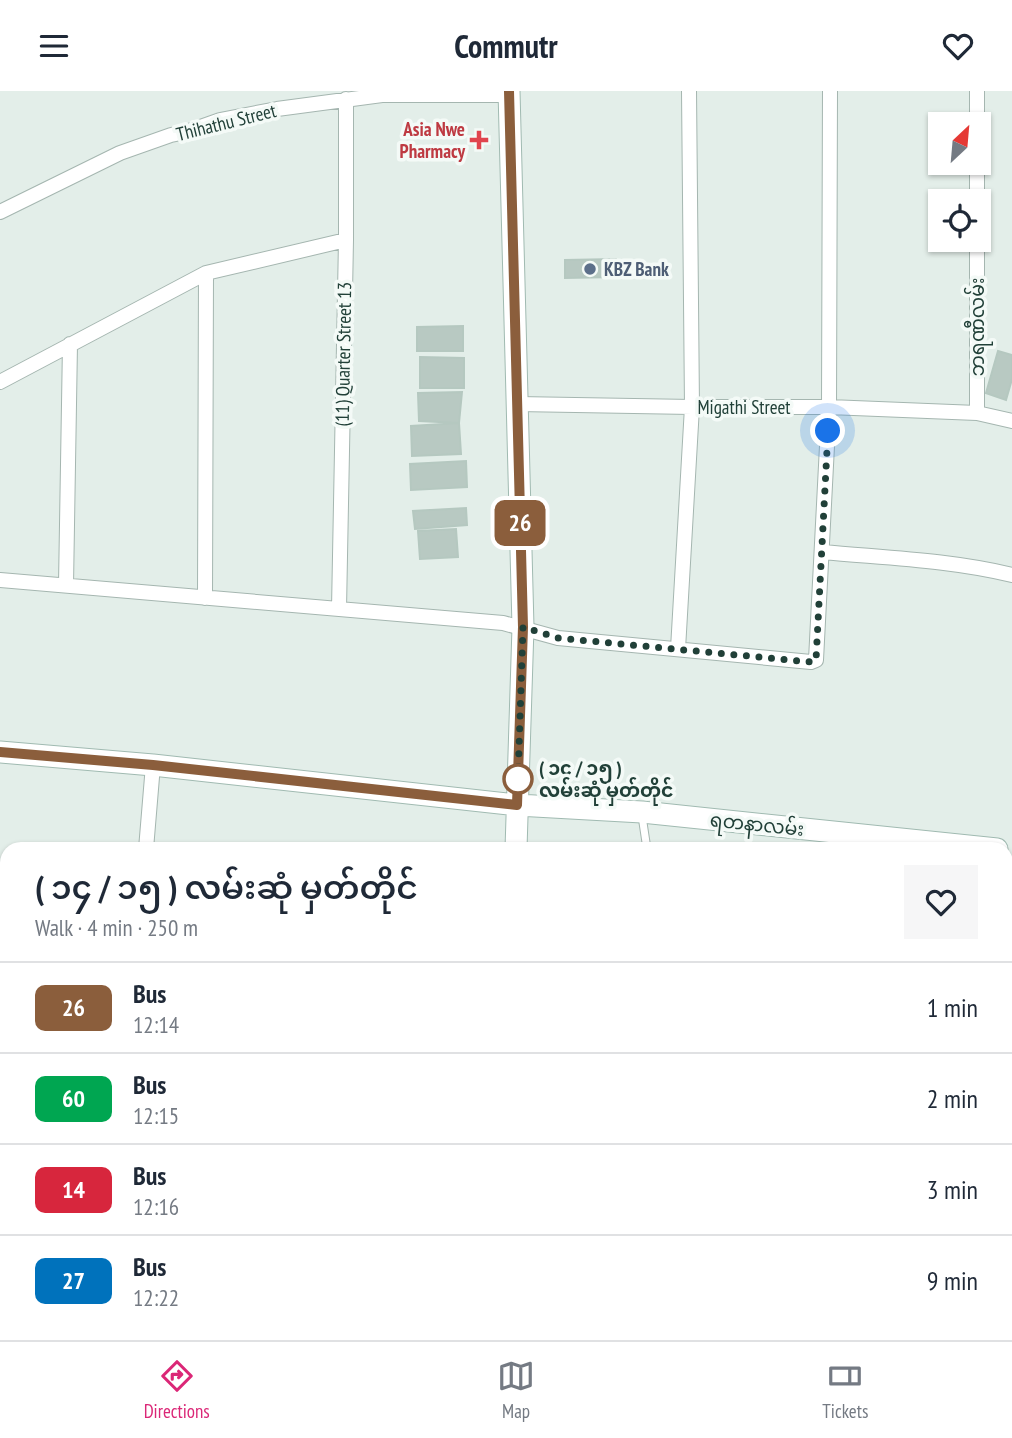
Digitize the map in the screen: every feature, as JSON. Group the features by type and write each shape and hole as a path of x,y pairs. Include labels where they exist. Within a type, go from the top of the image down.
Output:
{"main road":[{"path":"509,93 523,627 516,842"},
{"name":"ရတနာလမ်း","path":"0,753 153,765 517,805 642,812 930,842"}],"street":[{"path":"678,649 692,407 689,91"},
{"path":"0,580 503,623 558,638 811,662 816,660 829,407 831,91"},
{"path":"977,91 977,112"},
{"name":"Thihathu Street","path":"0,212 120,153 220,120 277,109 318,97 346,99 382,95 509,93"},
{"name":"(11) Quarter Street 13","path":"339,609 346,99"},
{"path":"0,382 206,273 346,240"},
{"name":"ဘရဏီလမ်း","path":"977,252 977,414"},
{"path":"205,598 206,273"},
{"path":"66,585 70,344"},
{"name":"Migathi Street","path":"517,404 829,407 977,414 1012,421"},
{"path":"823,552 972,567 1012,575"},
{"path":"147,842 153,765"}],"lane":[{"path":"642,812 646,842"}],"building":[{"name":"KBZ Bank","path":"616,259 616,277 565,278 565,260"},
{"path":"463,326 463,351 417,351 417,327"},
{"path":"998,351 1012,355 1012,379 1006,400 986,393"},
{"path":"420,357 464,358 464,388 420,388"},
{"path":"462,392 459,423 419,421 418,393"},
{"path":"459,423 461,454 412,456 411,426"},
{"path":"466,461 467,487 411,490 410,464"},
{"path":"466,508 467,525 415,529 413,511"},
{"path":"456,529 458,557 420,559 418,531"}],"bus line":[{"name":"26","path":"0,752 153,765 517,805 523,627 509,91"}],"place":[{"name":"Asia Nwe Pharmacy","path":"479,140"},
{"name":"KBZ Bank","path":"590,269"},
{"name":"( ၁၄ / ၁၅ ) လမ်းဆုံ မှတ်တိုင်","path":"518,779"}],"route":[{"path":"518,779 523,627 558,638 811,662 816,660 828,431"}]}
